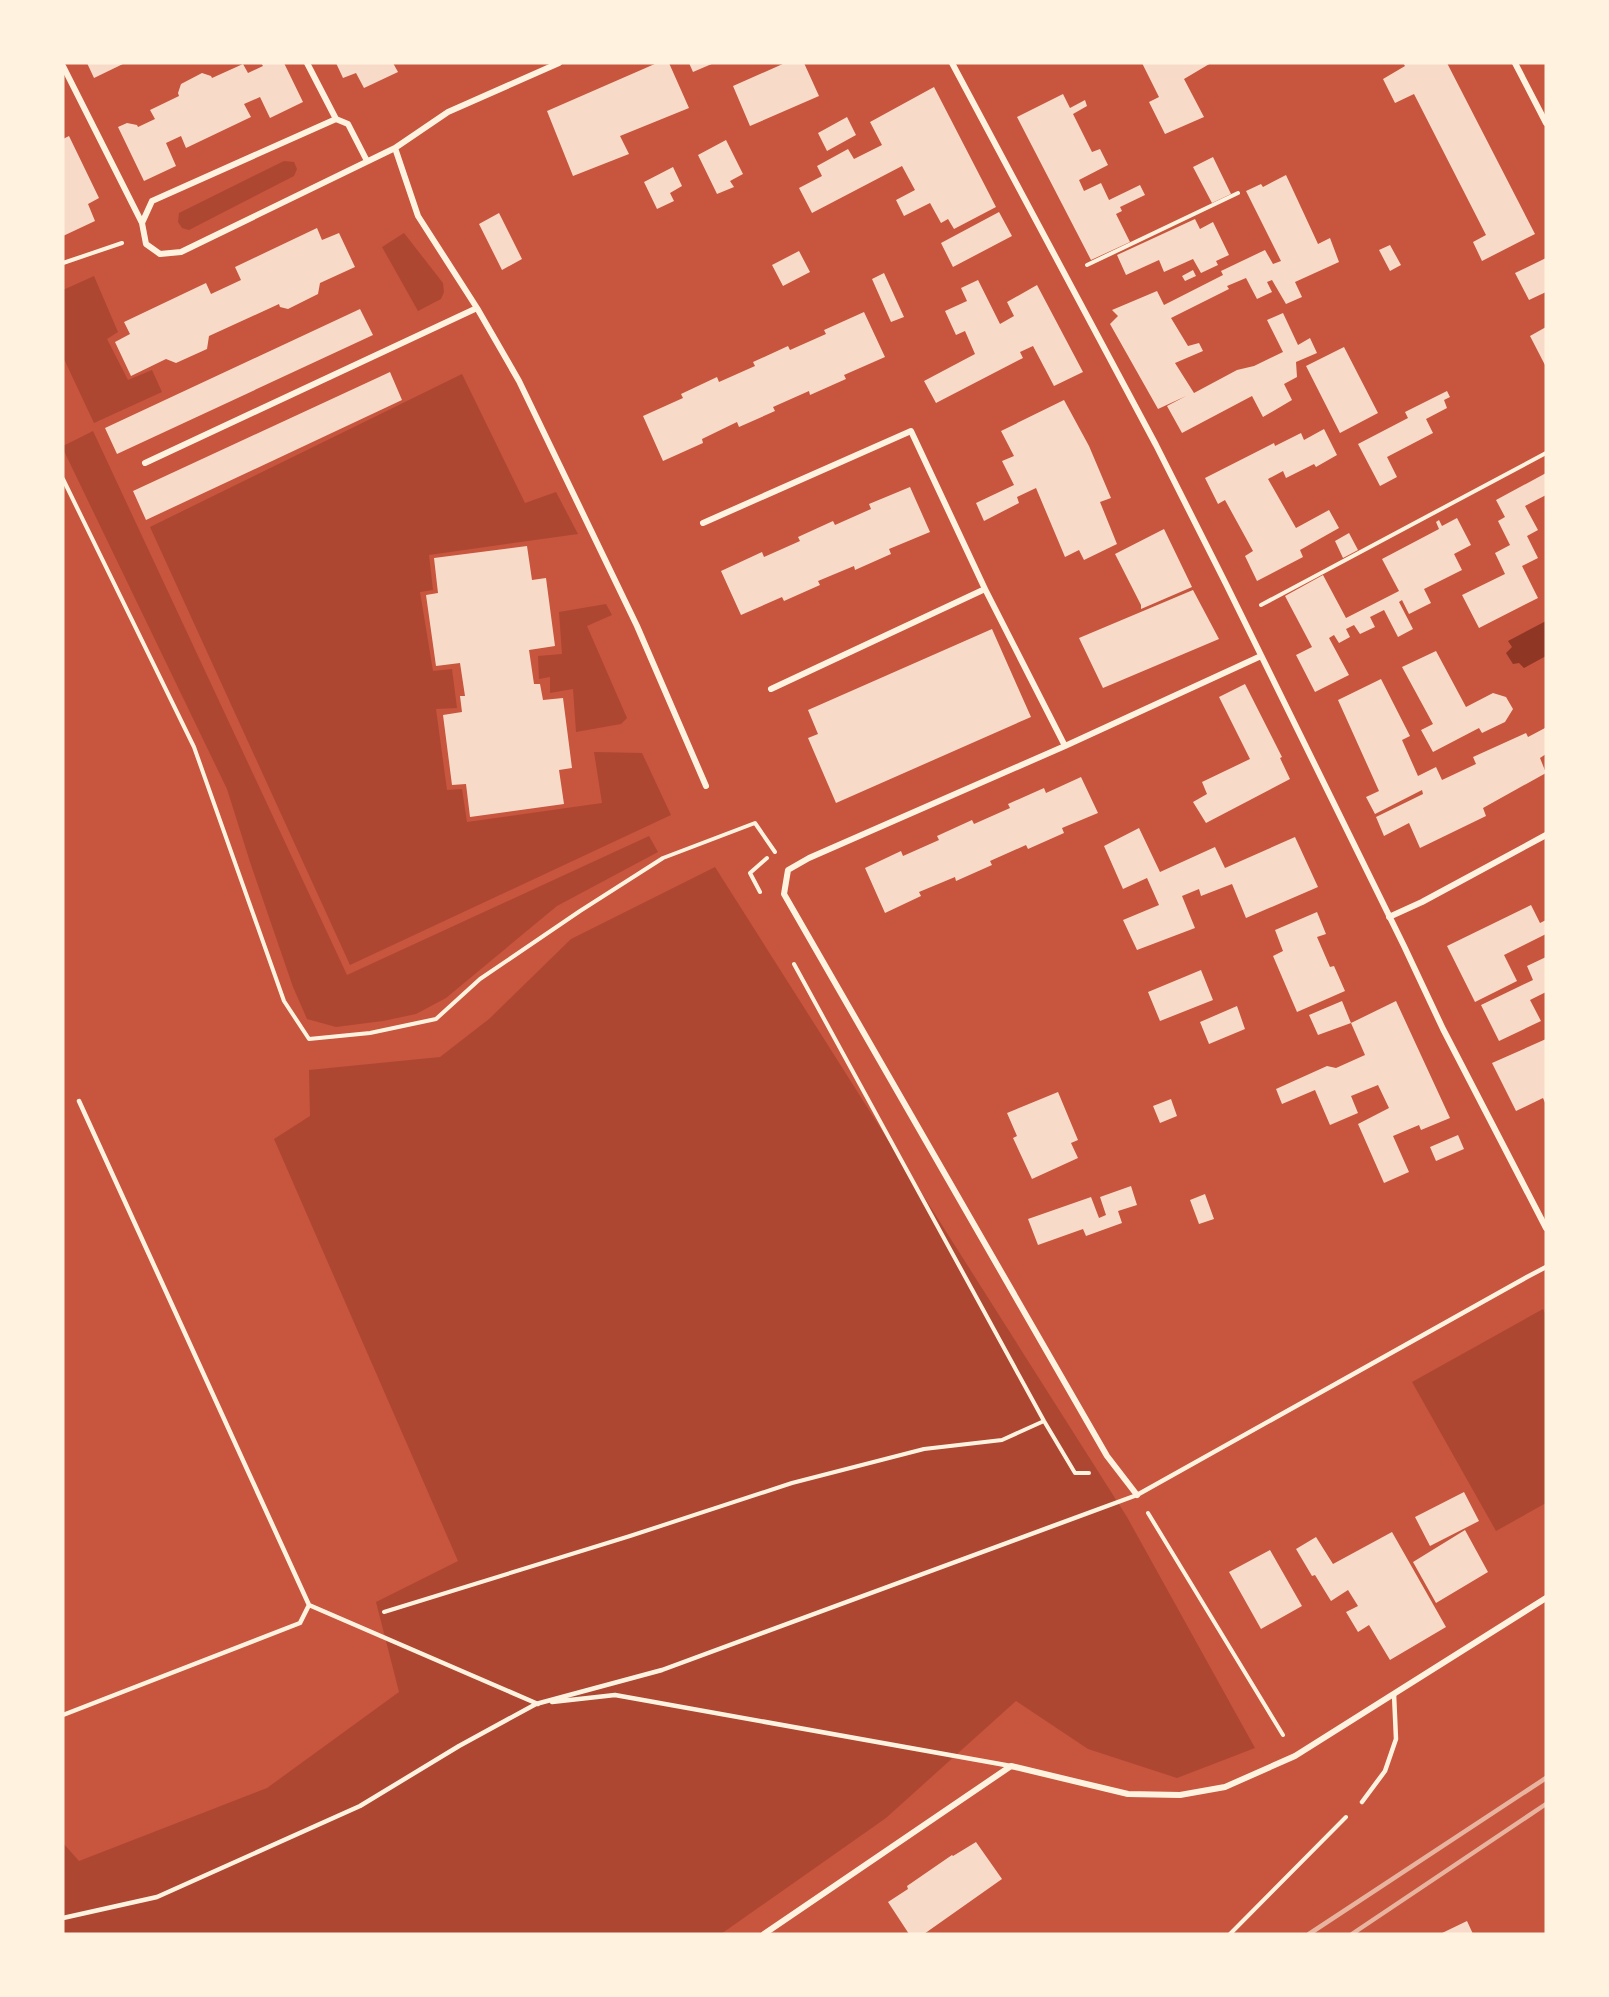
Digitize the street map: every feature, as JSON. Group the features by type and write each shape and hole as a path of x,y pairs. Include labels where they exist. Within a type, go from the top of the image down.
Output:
{"street":[{"path":"307,63 336,119 348,124 367,161"},
{"path":"63,66 142,224 146,244 160,254 181,252 394,148 448,112 559,63"},
{"path":"952,63 1156,445 1242,615 1469,1083 1546,1228"},
{"path":"1515,63 1546,123"},
{"path":"142,224 152,201 336,119"},
{"path":"394,148 418,216 477,308 519,381 627,605 706,786"},
{"path":"144,463 477,308"},
{"path":"703,524 911,431 985,589 1065,746"},
{"path":"771,689 985,589"},
{"path":"1137,1495 1107,1456 784,894 788,870 809,858 1065,746 1261,656"},
{"path":"1389,917 1422,902 1546,835"},
{"path":"764,1934 1011,1766 1128,1794 1180,1795 1225,1787 1296,1756 1546,1598"}],"lane":[{"path":"79,1101 309,1605 536,1704 615,1695 1011,1766"},
{"path":"63,1918 157,1897 360,1806 459,1746 536,1704 662,1670 1137,1495 1527,1276 1546,1268"},
{"path":"63,1715 300,1623 309,1605"},
{"path":"1362,1802 1385,1771 1396,1739 1394,1694"}],"path":[{"path":"1065,276 1238,193"},
{"path":"63,263 120,243 146,244"},
{"path":"1242,615 1546,453"},
{"path":"63,479 194,747 284,1001 309,1039 370,1033 436,1019 480,979 663,858 755,823 788,870"},
{"path":"349,1623 792,1483 924,1449 1002,1440 1044,1421"},
{"path":"1137,1495 1296,1756"},
{"path":"1230,1934 1362,1802"}],"shaded area":[{"path":"284,161 294,162 297,169 294,176 189,230 182,228 178,222 179,213"},
{"path":"404,233 443,283 444,292 441,299 418,311 382,247"},
{"path":"94,276 118,332 107,339 128,380 152,370 162,392 94,423 63,357 63,290"},
{"path":"462,374 525,503 556,492 578,534 429,555 433,590 420,592 433,671 452,669 457,708 436,709 447,790 462,789 467,822 602,803 594,752 642,753 671,815 350,965 150,527"},
{"path":"93,431 347,975 649,836 658,852 557,906 446,998 416,1014 336,1027 307,1019 293,987 227,789 63,449 63,446"},
{"path":"606,604 612,615 587,626 627,718 621,724 576,732 573,689 550,693 550,677 539,679 538,656 562,654 559,612"},
{"path":"1546,621 1546,656 1524,668 1519,663 1513,664 1506,653 1512,647 1508,641"},
{"path":"715,867 1127,1517 1255,1748 1177,1778 1088,1749 1016,1701 886,1818 721,1934 63,1934 63,1843 79,1861 267,1788 399,1692 376,1602 458,1561 274,1139 310,1116 309,1070 440,1057 489,1019 571,939"},
{"path":"1543,1309 1546,1315 1546,1503 1496,1531 1412,1382"}],"building":[{"path":"87,63 125,63 94,78"},
{"path":"261,63 284,63 303,102 270,118 260,97 244,104 251,117 186,148 181,136 166,143 176,166 144,181 118,127 127,123 138,127 155,119 150,110 179,96 181,84 202,73 212,78 243,64 248,73 263,66"},
{"path":"336,63 393,63 398,72 364,88 356,73 343,78"},
{"path":"657,63 669,63 689,108 620,136 629,154 573,176 547,111"},
{"path":"689,63 714,63 693,72"},
{"path":"785,63 804,63 819,96 750,126 733,86"},
{"path":"1142,63 1211,63 1184,79 1204,117 1165,134 1149,102 1159,97"},
{"path":"1403,63 1447,63 1535,234 1482,261 1473,242 1486,235 1414,94 1395,103 1383,79 1405,66"},
{"path":"934,87 996,207 954,229 948,219 941,223 930,203 904,216 896,200 915,190 902,166 812,213 799,188 822,176 817,166 848,149 854,159 882,145 870,122"},
{"path":"1063,94 1070,108 1085,100 1087,106 1073,114 1092,152 1100,149 1108,165 1079,180 1084,191 1101,183 1109,200 1140,185 1145,195 1120,207 1122,211 1116,214 1130,242 1091,260 1017,117"},
{"path":"847,117 856,135 827,151 818,133"},
{"path":"69,136 99,198 88,204 95,221 63,236 63,139"},
{"path":"726,140 743,174 730,181 734,187 717,194 698,155"},
{"path":"1213,157 1231,194 1212,203 1193,167"},
{"path":"673,167 682,186 670,193 674,201 657,209 644,182"},
{"path":"1286,175 1318,244 1330,238 1339,262 1295,282 1302,297 1286,304 1272,280 1267,282 1272,292 1257,299 1246,278 1227,286 1229,289 1171,318 1188,346 1199,343 1203,351 1175,363 1194,393 1237,370 1254,366 1283,352 1267,320 1283,313 1298,345 1310,338 1317,353 1296,362 1297,377 1284,384 1292,400 1263,417 1252,396 1182,433 1167,406 1186,396 1158,409 1110,324 1118,316 1112,310 1157,291 1164,305 1223,275 1221,271 1265,250 1273,264 1281,261 1246,191 1261,184 1263,187"},
{"path":"999,212 1012,236 953,267 941,243"},
{"path":"499,213 522,259 502,270 479,224"},
{"path":"1195,219 1200,229 1213,222 1229,255 1216,261 1218,265 1201,273 1193,259 1164,272 1159,260 1126,275 1117,255"},
{"path":"317,228 322,240 339,233 355,267 320,283 318,294 288,309 280,307 279,304 209,336 207,349 176,363 166,359 131,376 115,342 130,334 124,322 206,283 211,294 241,280 235,267"},
{"path":"1390,245 1401,265 1390,271 1379,250"},
{"path":"799,251 810,272 783,286 772,265"},
{"path":"1546,258 1546,292 1529,300 1515,273"},
{"path":"1193,270 1196,276 1185,281 1182,276"},
{"path":"884,273 904,317 891,322 872,279"},
{"path":"978,280 1000,324 1014,316 1007,302 1037,285 1083,372 1054,386 1033,346 1020,352 1023,358 936,403 924,381 975,354 965,331 956,335 945,311 967,301 961,288"},
{"path":"360,309 373,335 117,454 105,428"},
{"path":"864,312 885,357 844,375 846,379 810,395 809,391 773,407 775,411 739,427 737,422 702,439 703,443 663,461 643,416 683,398 681,394 717,377 719,382 755,366 753,362 788,346 790,350 826,334 824,330"},
{"path":"1546,327 1546,367 1530,336"},
{"path":"1344,347 1378,413 1340,433 1306,366"},
{"path":"390,372 402,400 146,520 133,491"},
{"path":"1447,391 1450,397 1444,400 1447,408 1426,419 1433,433 1387,457 1397,477 1380,486 1358,444 1408,418 1405,412"},
{"path":"1064,400 1089,446 1111,498 1100,502 1117,544 1084,560 1079,550 1065,557 1036,488 1017,497 1019,503 984,521 976,503 1014,485 1002,461 1014,456 1001,431"},
{"path":"1324,429 1337,455 1316,467 1314,464 1286,478 1283,471 1268,479 1296,528 1329,510 1339,528 1300,550 1303,557 1257,581 1245,556 1253,551 1225,500 1218,504 1205,478 1274,443 1275,446 1301,433 1304,440"},
{"path":"1546,473 1546,495 1525,506 1538,530 1527,536 1538,558 1522,566 1538,598 1479,628 1462,595 1505,574 1495,553 1510,545 1498,521 1505,517 1496,500"},
{"path":"910,487 930,532 889,549 891,554 855,570 854,566 818,581 820,585 784,601 782,597 741,615 721,571 762,552 764,557 800,541 798,537 833,521 835,525 871,509 869,504"},
{"path":"1457,518 1471,545 1454,554 1462,570 1424,589 1431,603 1409,614 1402,600 1399,602 1413,629 1398,637 1384,610 1370,617 1375,627 1360,634 1354,625 1346,629 1350,637 1339,643 1334,635 1329,638 1349,675 1315,692 1296,655 1312,647 1285,596 1323,575 1346,618 1399,591 1382,559 1439,529 1436,522 1439,520 1442,526"},
{"path":"1164,529 1192,587 1141,609 1115,554"},
{"path":"1349,533 1358,550 1343,558 1335,541"},
{"path":"527,546 532,580 546,578 555,646 529,650 534,684 540,684 543,700 563,698 572,768 559,770 564,804 470,817 466,784 452,785 443,715 462,712 460,696 465,696 460,663 436,666 426,595 438,593 434,558"},
{"path":"1193,590 1219,639 1103,688 1079,638"},
{"path":"992,629 1031,717 836,803 808,738 818,734 808,710"},
{"path":"1436,651 1466,707 1493,693 1506,697 1513,709 1505,722 1482,733 1479,728 1433,752 1421,730 1433,724 1402,667"},
{"path":"1381,679 1410,736 1402,740 1418,776 1436,767 1442,780 1476,764 1473,757 1526,733 1528,737 1545,728 1546,754 1540,758 1546,773 1483,808 1486,816 1420,848 1409,823 1384,836 1376,817 1423,794 1422,790 1375,814 1366,797 1379,791 1338,700"},
{"path":"1245,684 1282,757 1280,758 1290,779 1206,823 1193,802 1207,794 1202,782 1250,759 1219,697"},
{"path":"1081,777 1098,813 1062,828 1064,833 1028,849 1026,845 990,861 992,865 956,881 955,877 919,892 921,896 885,913 865,868 901,851 903,856 939,840 937,836 972,820 974,824 1010,808 1008,804 1044,788 1046,793"},
{"path":"1139,828 1160,872 1215,847 1225,868 1295,837 1318,887 1246,918 1232,884 1201,896 1199,889 1182,896 1195,928 1137,950 1123,920 1159,905 1147,878 1123,889 1104,846"},
{"path":"1531,905 1540,923 1546,920 1546,934 1504,955 1517,981 1475,1002 1447,946"},
{"path":"1317,912 1326,934 1317,937 1330,967 1334,966 1345,991 1297,1012 1273,956 1283,951 1275,930"},
{"path":"1546,957 1546,992 1530,1000 1541,1021 1499,1041 1481,1005 1533,980 1527,966"},
{"path":"1201,970 1213,1000 1160,1021 1148,992"},
{"path":"1342,1001 1351,1023 1318,1035 1309,1015"},
{"path":"1396,1001 1450,1118 1421,1130 1419,1125 1393,1136 1409,1172 1384,1183 1358,1124 1389,1108 1378,1085 1351,1096 1358,1113 1330,1125 1315,1090 1282,1104 1276,1089 1327,1066 1336,1068 1365,1055 1351,1023"},
{"path":"1237,1006 1245,1029 1209,1044 1200,1022"},
{"path":"1546,1039 1546,1105 1543,1098 1516,1111 1492,1063"},
{"path":"1058,1092 1078,1140 1071,1143 1078,1158 1032,1179 1013,1138 1017,1136 1007,1113"},
{"path":"1171,1099 1177,1116 1160,1123 1153,1106"},
{"path":"1458,1135 1464,1149 1436,1161 1430,1147"},
{"path":"1131,1186 1137,1205 1118,1211 1122,1223 1086,1236 1083,1229 1038,1245 1028,1219 1091,1197 1099,1218 1106,1215 1100,1197"},
{"path":"1205,1194 1214,1219 1199,1224 1190,1200"},
{"path":"1464,1492 1479,1521 1430,1546 1415,1517"},
{"path":"1465,1530 1488,1572 1436,1603 1413,1562"},
{"path":"1392,1532 1446,1627 1390,1660 1369,1625 1358,1632 1346,1612 1358,1606 1348,1590 1331,1601 1315,1575 1312,1576 1296,1549 1316,1537 1333,1564"},
{"path":"1270,1550 1302,1606 1261,1629 1229,1572"},
{"path":"976,1842 1002,1879 924,1934 909,1934 888,1902 952,1855"},
{"path":"1467,1921 1473,1934 1440,1934"}],"railway":[{"path":"1309,1934 1546,1778"},
{"path":"1352,1934 1546,1804"}]}
